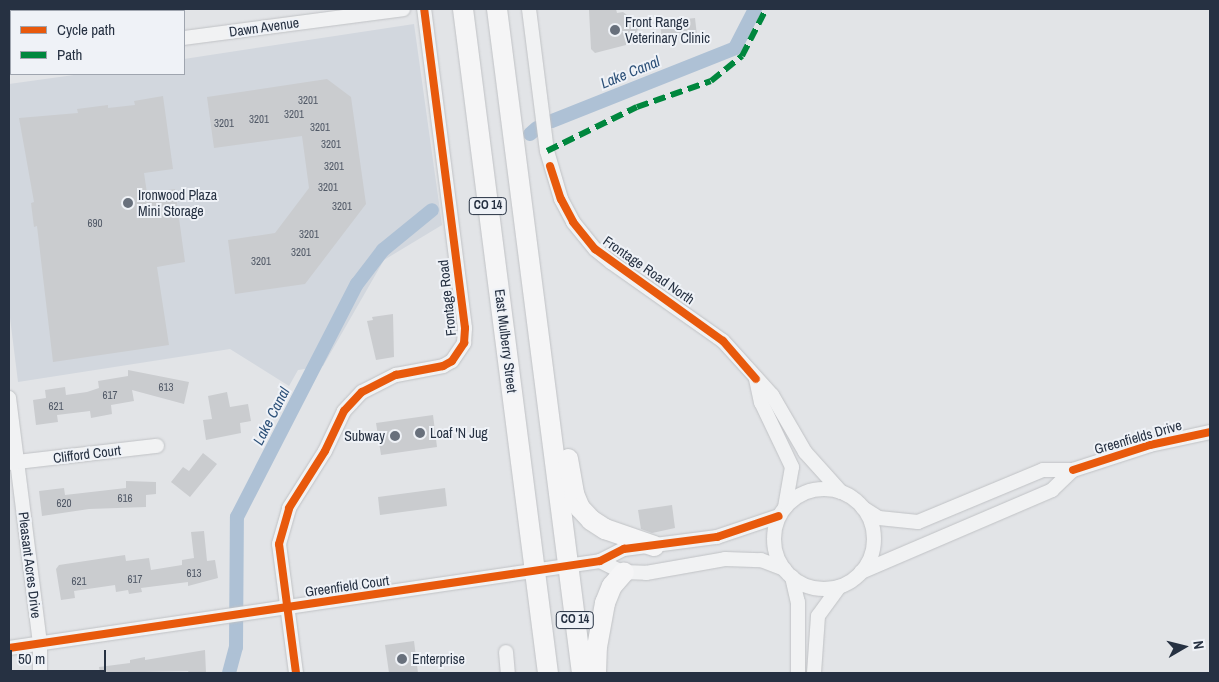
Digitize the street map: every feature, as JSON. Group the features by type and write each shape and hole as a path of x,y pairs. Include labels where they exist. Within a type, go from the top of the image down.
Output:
{"highway":[{"name":"East Mulberry Street","path":"463,9 548,673"},
{"name":"CO 14","path":"497,9 582,673"},
{"path":"536,314 556,367 571,479 580,508 605,529 654,546"},
{"path":"596,673 597,647 605,603 612,586 624,572"}],"street":[{"name":"Dawn Avenue","path":"185,38 403,9"},
{"name":"Frontage Road","path":"296,673 279,544 280,530 289,508 325,451 344,411 370,386 396,375 442,366 452,361 464,343 465,328 424,9"},
{"name":"Frontage Road North","path":"529,9 552,176 574,222 595,249 611,262 723,341 772,396 805,452 840,492"},
{"path":"756,379 761,402 792,467 774,538 798,602 798,673"},
{"name":"Pleasant Acres Drive","path":"9,398 13,462 40,644 40,673"},
{"name":"Greenfields Drive","path":"1073,470 1150,445 1210,432"},
{"name":"Clifford Court","path":"13,462 158,446"},
{"path":"600,562 624,549 717,537 782,512 813,490 840,492 879,518 918,522 1043,470 1073,470"},
{"path":"814,673 818,616 839,587 862,572 1052,490 1073,470"},
{"path":"862,572 873,547 873,533 863,508"},
{"path":"600,562 624,572 646,573 725,558 761,560 811,587 839,587"},
{"name":"Greenfield Court","path":"9,648 222,619 600,562"},
{"path":"506,652 508,673"}],"shaded area":[{"path":"414,24 442,225 384,260 323,366 298,370 289,386 230,349 18,382 9,310 9,84 74,75 185,75 185,59"}],"building":[{"name":"Front Range Veterinary Clinic","path":"616,9 617,13 623,12 641,26 626,45 595,53 591,49 589,10"},
{"path":"695,18 697,36 662,40 660,22"},
{"path":"327,79 351,97 366,204 305,284 235,294 228,240 275,233 309,188 302,136 214,148 207,97"},
{"path":"163,96 173,169 144,173 147,193 175,189 185,262 157,267 169,345 53,362 37,226 34,227 31,203 34,202 19,118 78,113 77,109 108,105 108,108 135,105 134,101"},
{"path":"393,314 394,357 376,360 367,321 373,320 372,317"},
{"path":"128,370 189,382 184,404 132,390 134,401 111,405 112,414 91,418 90,411 57,415 58,422 36,425 33,400 46,398 45,390 65,387 66,395 87,392 99,388 98,381 128,376"},
{"path":"227,392 230,407 248,404 251,421 240,423 241,433 206,440 203,420 212,419 208,396"},
{"path":"433,415 437,447 381,455 376,423"},
{"path":"203,453 217,464 190,497 171,482 183,467 189,471"},
{"path":"126,481 156,482 156,494 146,495 146,507 89,509 42,516 39,491 64,488 65,495 126,488"},
{"path":"445,488 447,506 380,515 378,497"},
{"path":"672,505 675,528 652,533 641,529 638,510"},
{"path":"204,531 207,561 215,560 218,578 188,586 188,582 141,588 142,592 129,594 128,590 116,592 115,585 74,591 75,598 61,600 56,569 59,565 125,555 126,561 149,558 151,570 182,565 182,560 194,558 191,532"},
{"name":"Enterprise","path":"414,641 418,673 389,673 385,645"},
{"path":"205,650 206,673 189,673 188,671 100,673 99,667 130,663 130,660 145,657 145,660"}],"waterway":[{"name":"Lake Canal","path":"552,121 735,48 755,9"},
{"name":"Lake Canal","path":"530,134 537,128"},
{"name":"Lake Canal","path":"229,673 236,647 237,517 357,284 383,250 432,210"}],"marked path":[{"path":"547,151 637,107 711,81 742,56 766,9"}],"cycle path":[{"path":"296,673 279,544 289,508 325,451 344,411 362,392 396,375 443,366 452,361 464,343 465,328 424,9"},
{"path":"550,166 561,199 573,222 595,249 723,341 756,379"},
{"path":"1073,470 1150,445 1210,432"},
{"path":"9,648 600,561 624,549 717,537 779,516"}],"place":[{"name":"Front Range Veterinary Clinic","path":"615,30"},
{"name":"Ironwood Plaza Mini Storage","path":"128,203"},
{"name":"Loaf 'N Jug","path":"420,433"},
{"name":"Subway","path":"395,436"},
{"name":"Enterprise","path":"402,659"}]}
